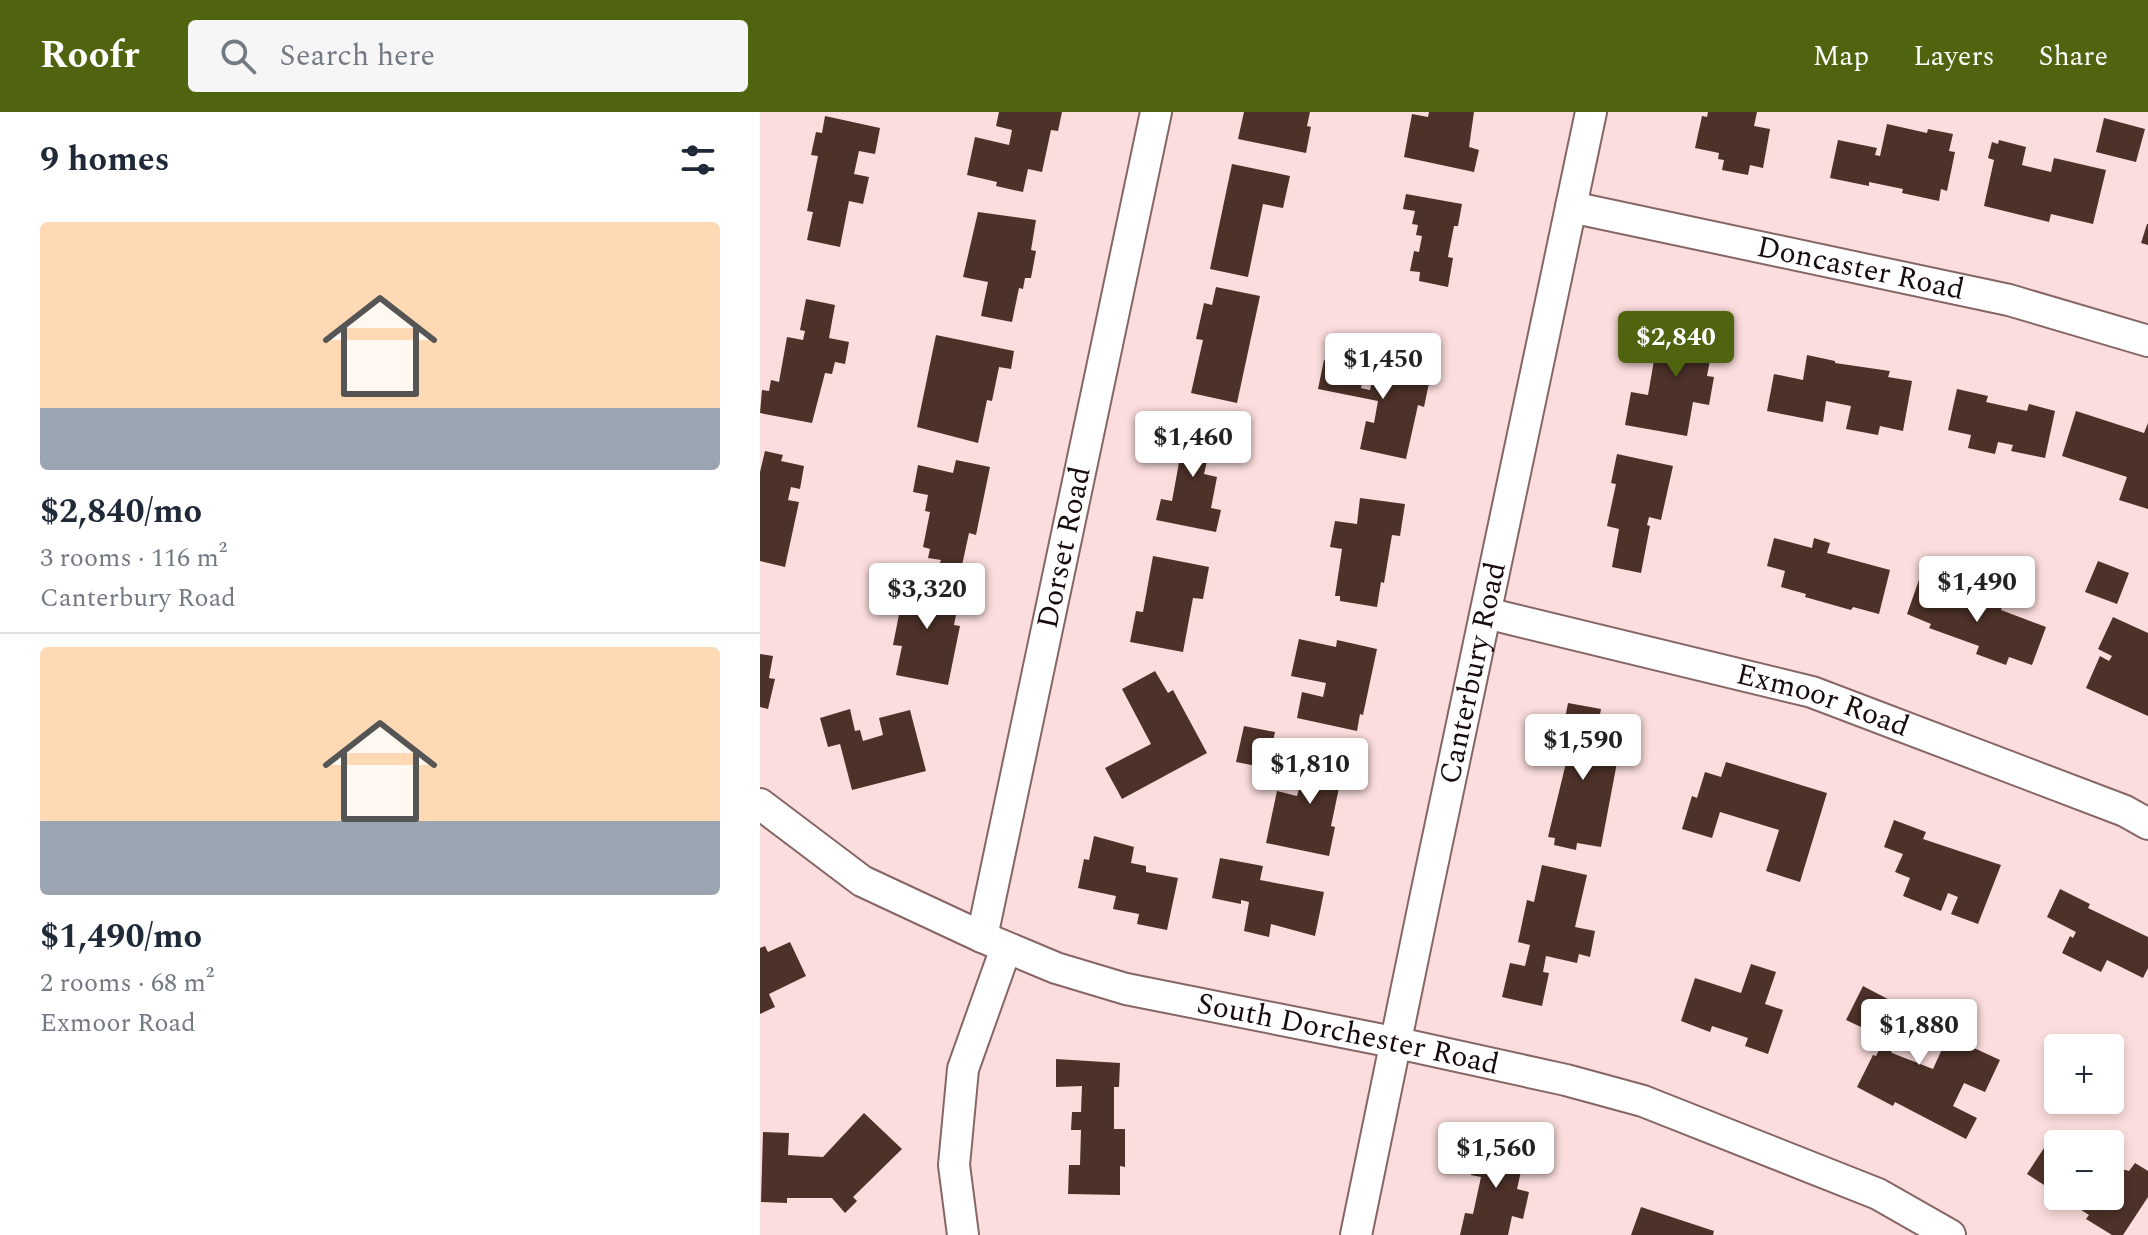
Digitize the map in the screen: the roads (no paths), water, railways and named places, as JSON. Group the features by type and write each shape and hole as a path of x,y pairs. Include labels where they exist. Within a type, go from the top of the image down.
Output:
{"street":[{"name":"Dorset Road","path":"963,1235 954,1165 963,1069 994,942 1156,112"},
{"name":"Canterbury Road","path":"1356,1235 1393,1042 1591,112"},
{"name":"Doncaster Road","path":"1571,207 2009,300 2148,341"},
{"name":"Exmoor Road","path":"1486,613 1812,692 2125,811 2148,824"},
{"name":"South Dorchester Road","path":"760,804 862,881 1056,968 1126,989 1393,1042 1566,1080 1643,1101 1878,1194 1950,1235"}]}
